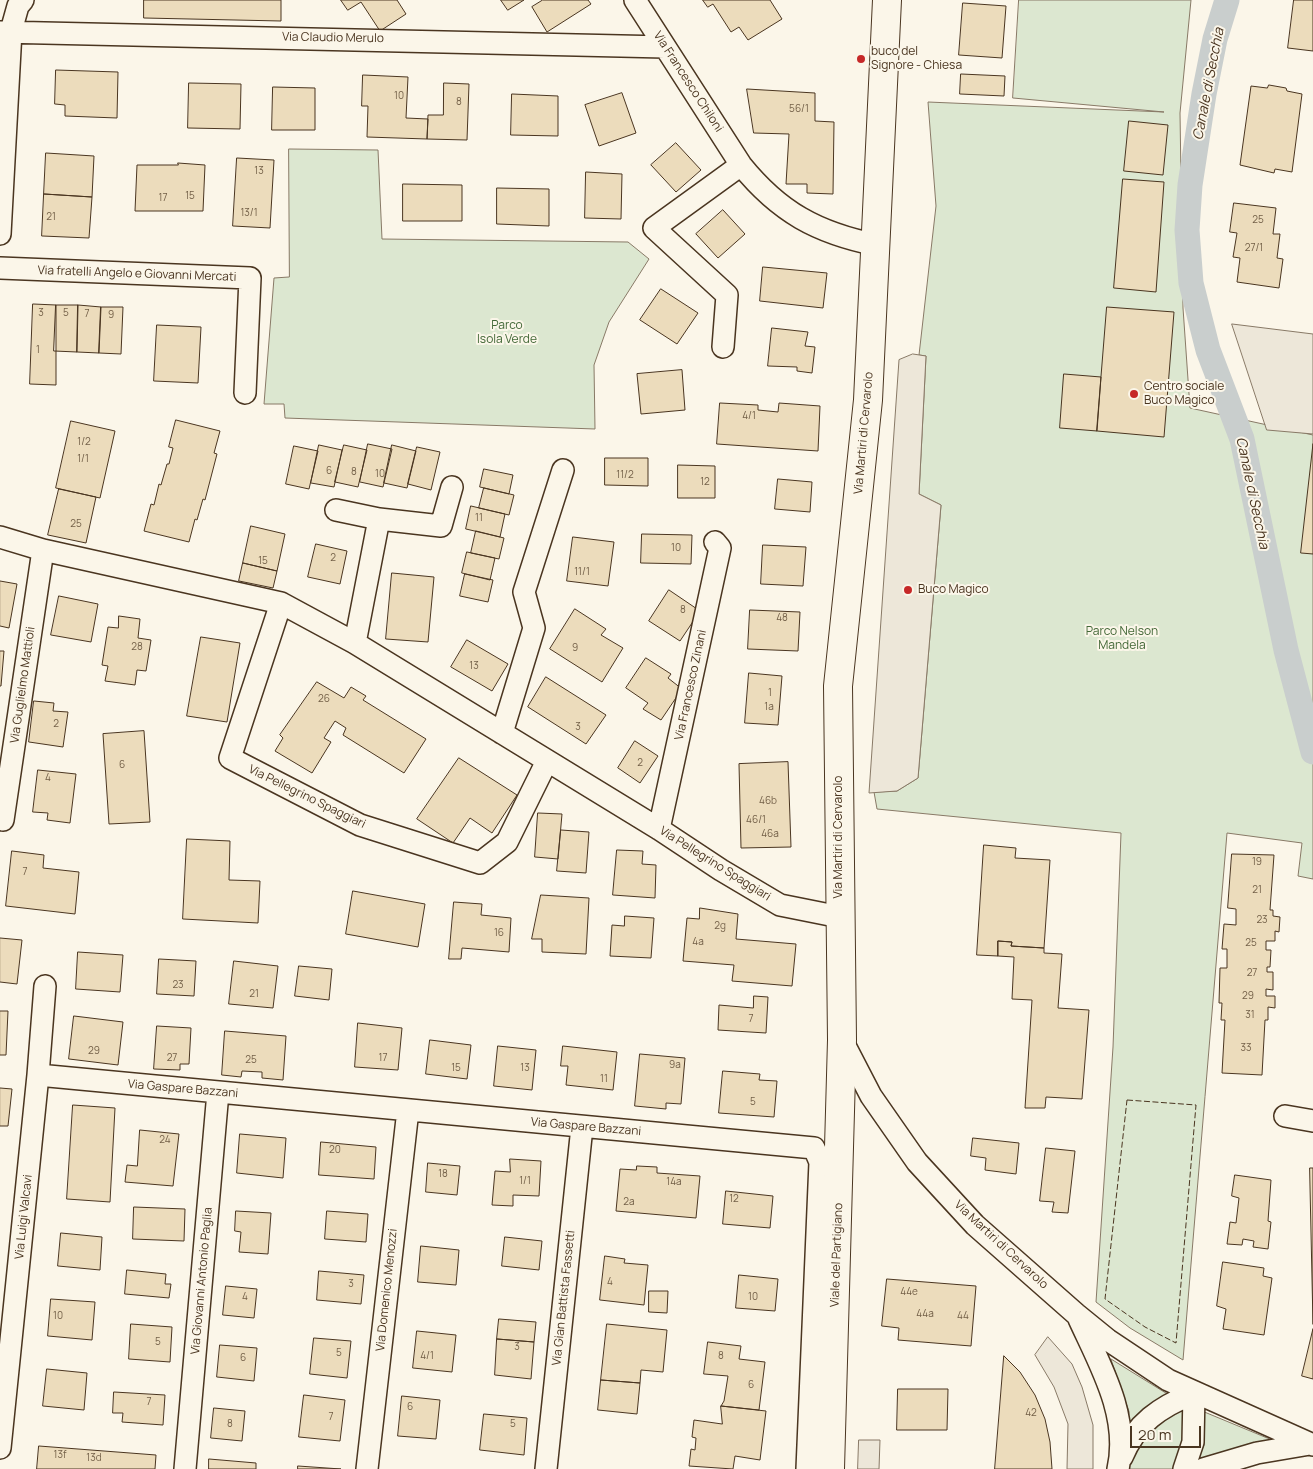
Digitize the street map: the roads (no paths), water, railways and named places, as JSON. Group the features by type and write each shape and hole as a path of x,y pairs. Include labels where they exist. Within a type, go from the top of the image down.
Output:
{"main road":[{"name":"Via Martiri di Cervarolo","path":"842,1040 838,686 868,400 877,245 887,0"},
{"name":"Viale del Partigiano","path":"830,1469 840,1180 842,1040"}],"street":[{"path":"0,223 6,31 23,0"},
{"name":"Via Francesco Chiloni","path":"635,0 741,165 758,186 788,211 832,234 877,245"},
{"name":"Via Claudio Merulo","path":"6,31 665,47"},
{"path":"724,347 727,295 654,228 741,165"},
{"name":"Via fratelli Angelo e Giovanni Mercati","path":"0,268 250,278 245,393"},
{"path":"502,733 534,628 524,592 564,470"},
{"path":"336,510 379,519 442,526 452,487"},
{"path":"355,643 379,519"},
{"name":"Via Pellegrino Spaggiari","path":"0,537 43,550 281,603 355,643 659,829 721,870 780,904 840,917"},
{"name":"Via Francesco Zinani","path":"659,829 720,548 715,542"},
{"name":"Via Guglielmo Mattioli","path":"4,820 43,550"},
{"name":"Via Pellegrino Spaggiari","path":"281,603 230,758 360,825 480,863 507,842 547,762"},
{"name":"Via Luigi Valcavi","path":"0,1448 38,1075 44,986"},
{"name":"Via Martiri di Cervarolo","path":"842,1040 872,1096 917,1162 975,1225 1076,1314 1108,1340 1144,1365 1194,1393 1311,1445"},
{"name":"Via Gaspare Bazzani","path":"38,1075 814,1148 820,1162 807,1469"},
{"name":"Via Giovanni Antonio Paglia","path":"185,1469 218,1092"},
{"name":"Via Domenico Menozzi","path":"367,1469 408,1110"},
{"path":"1285,1116 1313,1122"},
{"name":"Via Gian Battista Fassetti","path":"546,1469 582,1127"},
{"path":"1076,1314 1112,1392 1119,1427 1119,1466"},
{"path":"1119,1466 1128,1443 1146,1420 1174,1402 1194,1393 1193,1442 1184,1469"},
{"path":"1203,1469 1257,1453 1311,1445"}],"waterway":[{"name":"Canale di Secchia","path":"1227,0 1215,39 1204,94 1190,185 1187,230 1191,283 1208,350 1242,439 1286,650 1313,752"}],"place":[{"name":"buco del Signore - Chiesa","path":"861,59"},
{"name":"Centro sociale Buco Magico","path":"1134,394"},
{"name":"Buco Magico","path":"908,590"}],"park label":[{"name":"Parco Isola Verde","path":"507,333"},
{"name":"Parco Nelson Mandela","path":"1122,639"}]}
